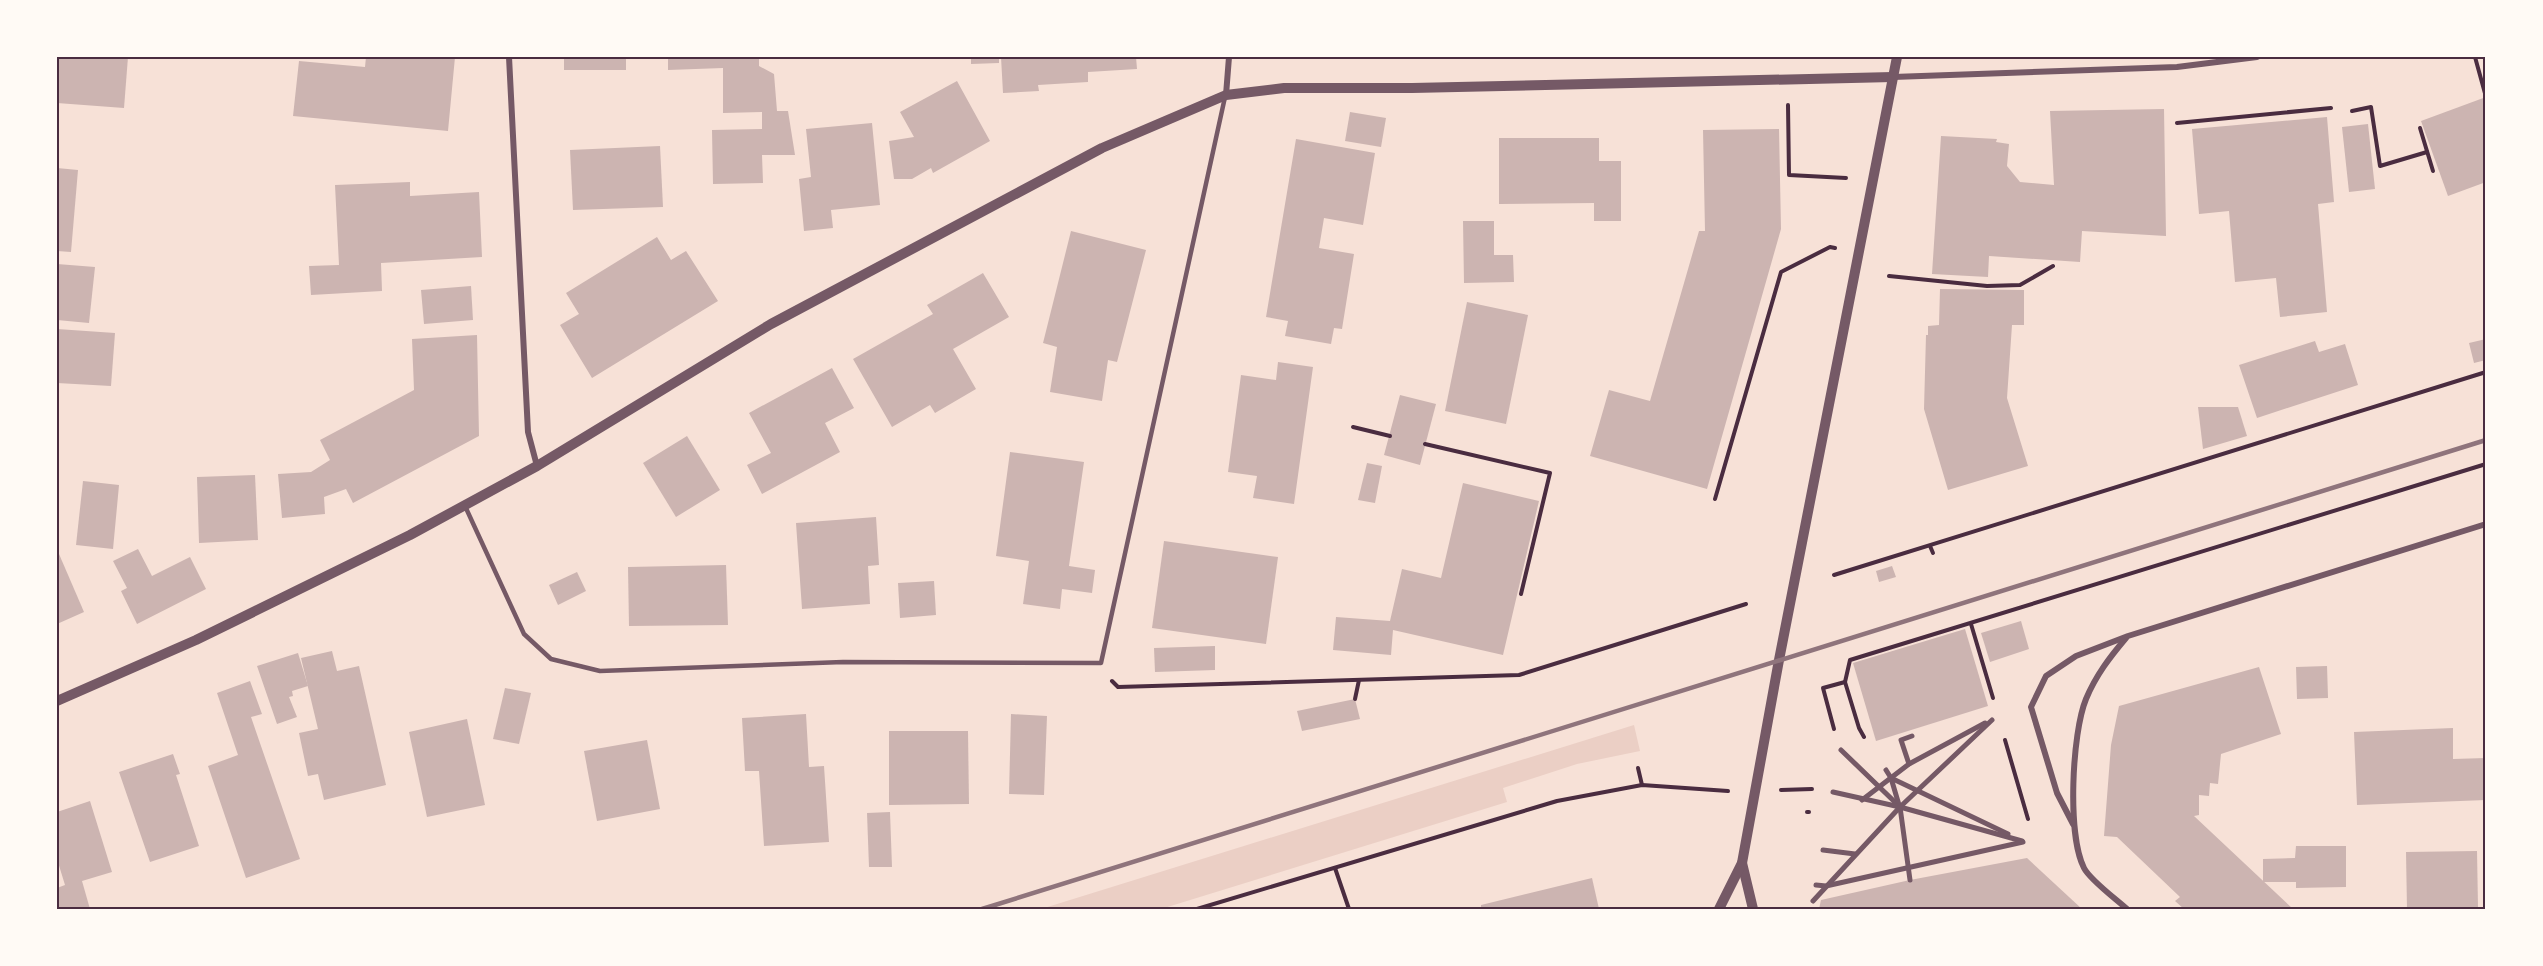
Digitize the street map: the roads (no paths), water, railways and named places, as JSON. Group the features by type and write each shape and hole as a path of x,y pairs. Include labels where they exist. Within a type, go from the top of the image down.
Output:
{"street":[{"path":"509,57 528,432 537,466"},
{"path":"1226,95 1229,57"},
{"path":"1719,909 1742,863 1779,660 1897,57"},
{"path":"57,701 196,640 465,506 537,466 771,324 1102,148 1226,95 1284,88 1412,88 1787,80 2177,67 2257,57"},
{"path":"2073,824 2057,793 2031,707 2046,676 2076,656 2127,636 2486,524"},
{"path":"2127,636 2099,670 2084,702 2077,742 2073,824 2075,839 2085,869 2127,909"},
{"path":"1812,901 1916,790 1992,720 1909,764 1862,800"},
{"path":"1909,764 1901,740 1912,736"},
{"path":"1841,750 1900,807"},
{"path":"1886,770 1891,778 1900,807 1910,879"},
{"path":"1891,778 2023,842"},
{"path":"1833,792 1900,807 2023,842"},
{"path":"1816,885 1826,886 2023,842"},
{"path":"1823,850 1856,854"},
{"path":"1742,863 1753,909"}],"lane":[{"path":"465,506 524,634 551,659 600,671 843,662 1101,663 1226,95"}],"railway":[{"path":"982,909 2486,440"}]}
